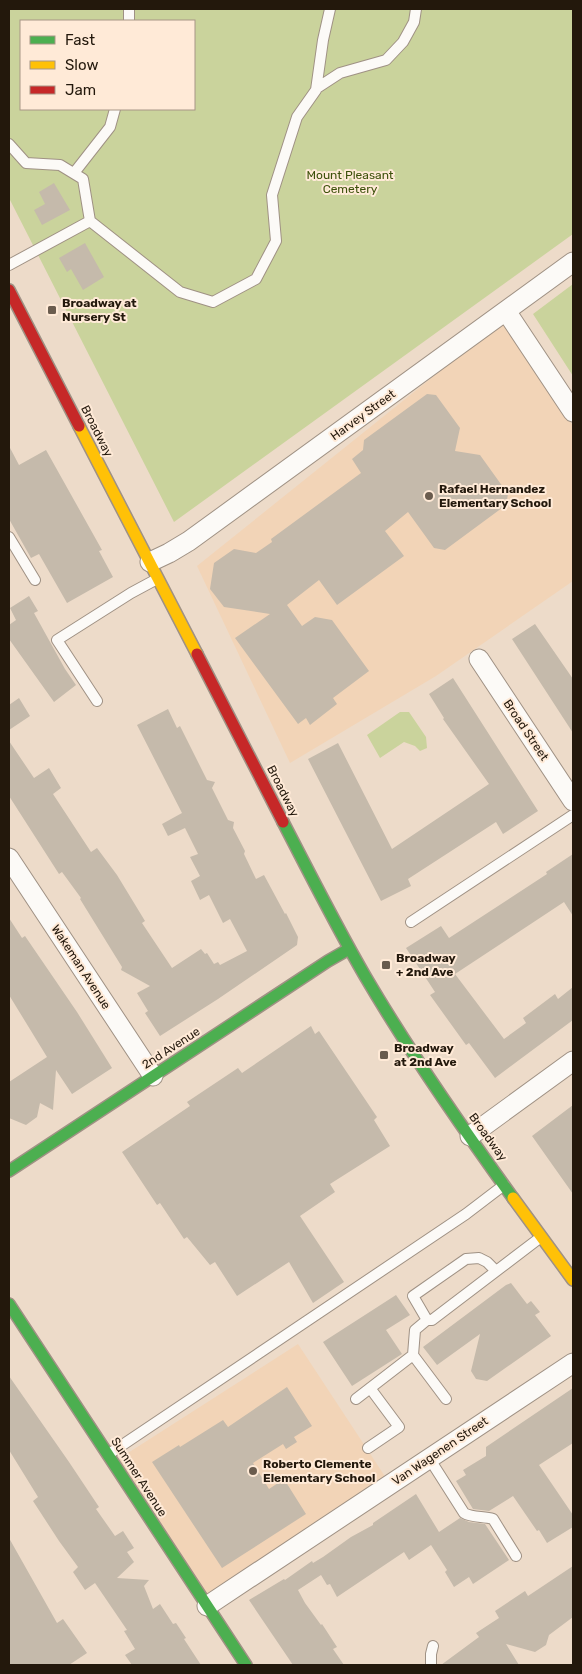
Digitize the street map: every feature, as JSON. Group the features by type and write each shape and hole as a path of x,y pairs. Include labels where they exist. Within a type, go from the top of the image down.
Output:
{"main road":[{"name":"Broadway","path":"11,299 150,562 349,949 405,1043 573,1280"},
{"name":"2nd Avenue","path":"9,1171 349,949"},
{"name":"Summer Avenue","path":"9,1304 246,1665"}],"street":[{"name":"Harvey Street","path":"150,562 169,554 189,541 573,262"},
{"path":"506,311 573,412"},
{"name":"Broad Street","path":"479,658 573,801"},
{"name":"Wakeman Avenue","path":"9,858 153,1076"},
{"path":"470,1136 573,1061"},
{"name":"Van Wagenen Street","path":"207,1606 573,1363"}],"lane":[{"path":"316,88 330,9"},
{"path":"9,144 26,163 60,165 83,179 90,221 180,292 213,302 256,279 276,241 272,195 296,117 316,88 340,73 386,60 403,42 414,22 416,9"},
{"path":"74,173 110,127 115,110"},
{"path":"9,265 90,221"},
{"path":"9,537 35,580"},
{"path":"97,701 57,640 130,594 158,579"},
{"path":"411,922 573,815"},
{"path":"108,1455 466,1214 505,1185"},
{"path":"446,1400 413,1356 415,1330 427,1320 432,1320 542,1236"},
{"path":"427,1320 413,1296 418,1292 466,1259 480,1258 496,1271"},
{"path":"356,1399 413,1356"},
{"path":"368,1448 399,1427 370,1388"},
{"path":"429,1458 464,1513 468,1516 482,1516 493,1519 516,1556"},
{"path":"431,1665 433,1646"}],"shaded area":[{"name":"Rafael Hernandez Elementary School","path":"505,319 573,426 573,581 436,676 290,763 197,566"},
{"name":"Roberto Clemente Elementary School","path":"298,1344 388,1481 208,1601 117,1460"}],"green space":[{"name":"Mount Pleasant Cemetery","path":"9,9 573,9 573,234 174,522 9,198"},
{"path":"573,284 573,376 533,314"},
{"path":"400,712 409,712 426,737 427,748 420,751 415,746 404,742 380,758 367,735"}],"building":[{"path":"54,183 70,210 42,225 34,210 45,204 39,192"},
{"path":"85,243 104,277 83,290 71,269 67,272 59,258"},
{"path":"427,394 436,395 460,428 455,451 480,455 508,494 506,505 445,550 434,548 408,512 385,531 404,556 337,605 319,580 287,605 302,626 315,617 332,620 369,671 333,698 337,704 310,725 306,718 298,724 235,638 270,614 224,607 210,589 214,563 234,549 256,553 272,542 271,539 361,473 352,459 363,450 364,440"},
{"path":"9,446 19,465 46,450 102,550 99,551 113,577 67,603 39,554 31,558 9,519"},
{"path":"29,596 38,611 34,613 76,685 54,702 9,639 9,625 16,620 10,608"},
{"path":"535,624 573,679 573,733 512,639"},
{"path":"453,678 538,811 503,834 496,822 408,879 411,886 381,901 308,759 338,743 392,849 489,784 443,719 429,694"},
{"path":"19,698 30,716 9,730 9,705"},
{"path":"168,709 177,728 180,726 207,780 215,782 212,788 228,820 234,822 233,828 256,879 264,875 298,937 297,945 160,1036 145,1013 148,1011 137,993 150,986 121,970 122,967 81,898 62,872 59,874 9,796 9,741 34,778 49,768 61,788 53,794 91,852 97,848 117,875 145,921 142,923 172,968 201,949 205,954 207,953 214,964 218,962 220,965 247,951 230,919 223,923 209,895 200,900 191,881 200,876 190,857 198,854 185,828 168,836 162,824 182,813 137,725"},
{"path":"573,854 573,916 564,902 455,974 504,1039 526,1023 523,1018 555,994 558,999 573,987 573,1020 495,1078 469,1043 466,1045 430,995 435,992 406,948 441,926 449,938 547,874 546,872"},
{"path":"9,918 22,938 25,936 77,1012 112,1068 72,1094 56,1070 53,1110 40,1103 37,1117 26,1125 9,1118 9,1082 47,1057 9,995"},
{"path":"311,1026 315,1034 319,1031 377,1117 374,1120 390,1146 330,1184 335,1192 300,1216 344,1282 313,1303 289,1262 237,1296 215,1262 210,1265 187,1237 184,1239 160,1203 157,1205 122,1152 190,1106 187,1102 238,1068 242,1073"},
{"path":"573,1105 573,1194 532,1136"},
{"path":"511,1283 527,1304 531,1301 540,1312 535,1315 551,1336 487,1381 476,1379 471,1371 480,1334 437,1365 423,1347"},
{"path":"396,1295 410,1315 386,1330 402,1354 352,1386 323,1342"},
{"path":"9,1376 99,1507 96,1509 115,1536 123,1531 134,1548 127,1552 134,1562 117,1578 149,1580 144,1586 153,1609 160,1604 173,1624 176,1623 201,1665 132,1665 125,1655 135,1649 124,1631 127,1630 95,1583 85,1590 73,1572 78,1567 33,1501 38,1497 9,1450"},
{"path":"287,1387 312,1426 294,1437 297,1442 286,1449 283,1444 253,1463 269,1489 284,1479 306,1514 222,1568 152,1462 223,1420 228,1427"},
{"path":"573,1388 573,1443 539,1465 573,1515 573,1527 547,1543 513,1496 489,1511 473,1509 456,1481 466,1475 463,1470 486,1456 486,1447"},
{"path":"416,1494 439,1532 460,1518 469,1522 485,1524 509,1560 473,1584 469,1577 454,1587 445,1572 447,1570 431,1545 409,1560 404,1552 337,1597 330,1584 327,1585 321,1575 298,1590 305,1603 337,1647 333,1649 344,1665 293,1665 249,1600 285,1580 312,1561 313,1563 323,1557 351,1537 373,1525 373,1523"},
{"path":"9,1538 57,1623 63,1619 87,1653 69,1665 9,1665"},
{"path":"573,1566 573,1617 549,1635 546,1645 535,1652 506,1644 519,1665 441,1665 479,1637 476,1633 499,1618 495,1611 525,1591 528,1596"}],"traffic: fast":[{"path":"283,822 344,938 382,1005 436,1089 513,1198"},
{"path":"9,1171 349,949"},
{"path":"9,1304 246,1665"}],"traffic: slow":[{"path":"79,426 197,654"},
{"path":"513,1198 573,1280"}],"traffic: jam":[{"path":"9,290 79,426"},
{"path":"197,654 283,822"}],"place":[{"name":"Broadway at Nursery St","path":"52,310"},
{"name":"Rafael Hernandez Elementary School","path":"429,496"},
{"name":"Broadway + 2nd Ave","path":"386,965"},
{"name":"Broadway at 2nd Ave","path":"384,1055"},
{"name":"Roberto Clemente Elementary School","path":"253,1471"}]}
